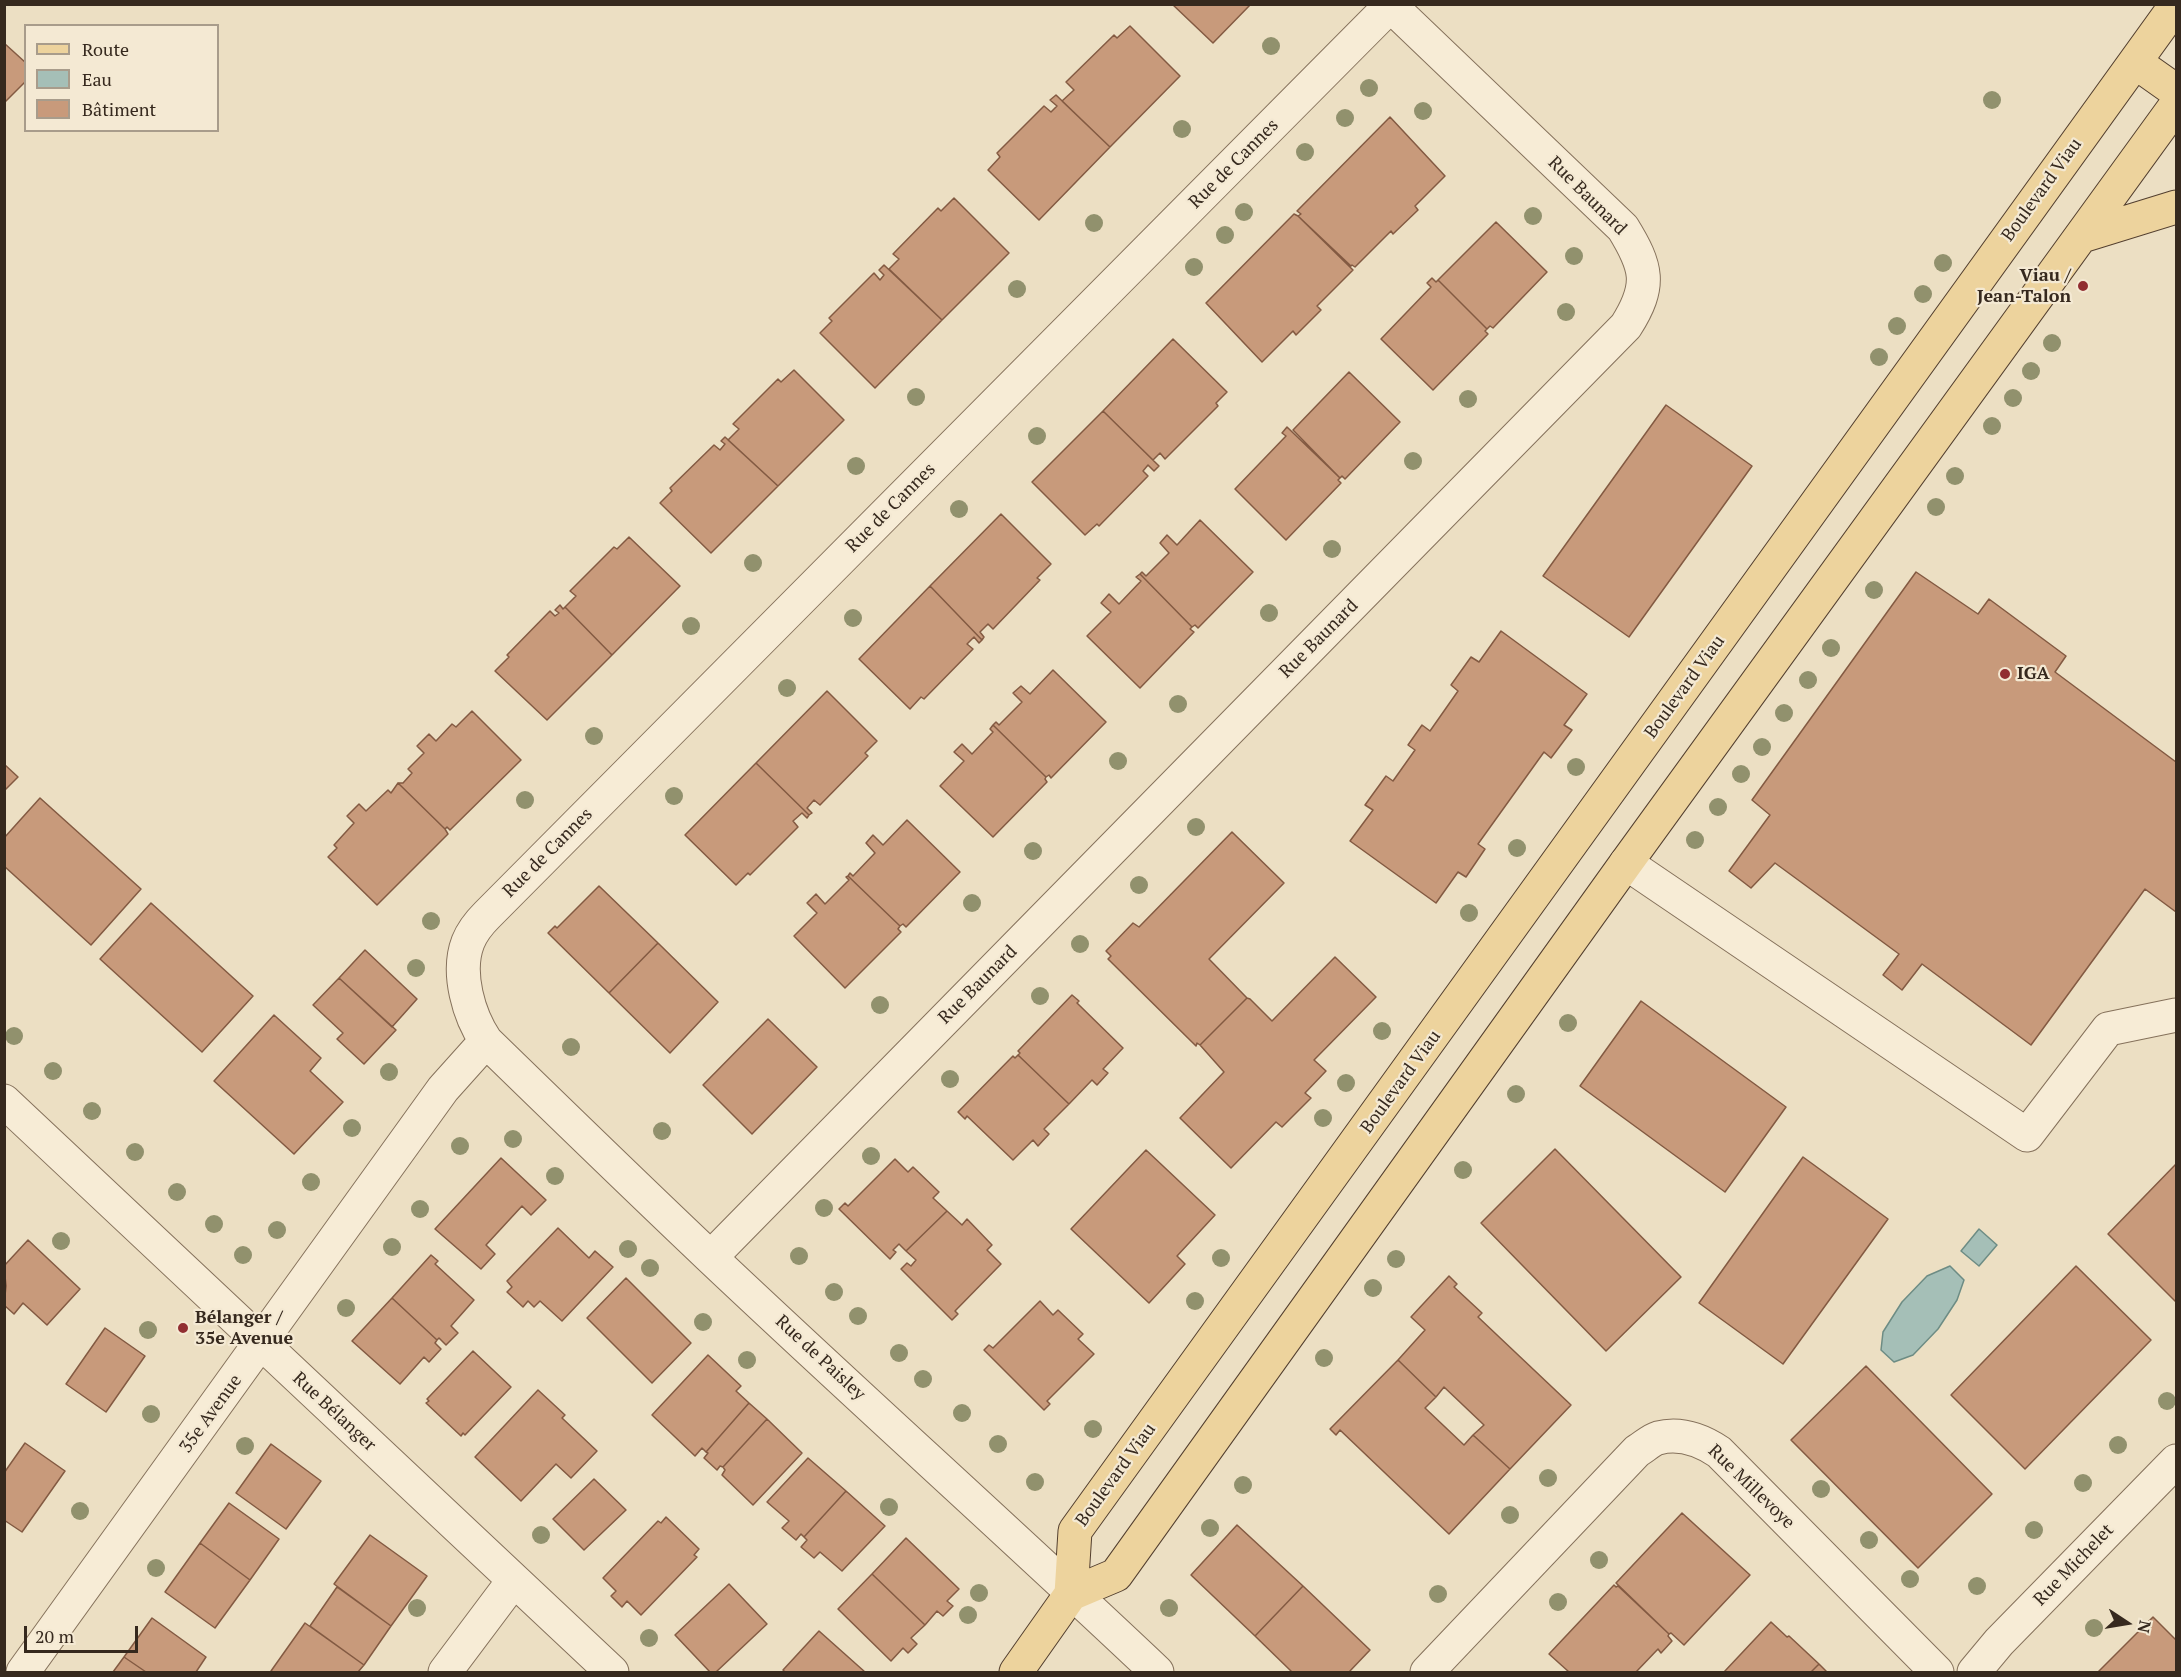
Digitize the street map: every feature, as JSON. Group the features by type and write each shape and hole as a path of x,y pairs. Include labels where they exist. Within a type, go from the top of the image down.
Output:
{"main road":[{"name":"Boulevard Viau","path":"1071,1594 1075,1532 2176,5"},
{"path":"2135,62 2176,91"},
{"path":"1016,1672 1071,1594 1116,1575 1626,863 2176,105"},
{"path":"2082,237 2176,207"}],"street":[{"name":"Rue de Cannes","path":"486,1041 475,1025 469,1008 465,960 467,944 475,928 1392,5"},
{"name":"Rue Baunard","path":"711,1257 1626,326 1638,306 1644,280 1639,253 1623,228 1392,5"},
{"path":"1626,863 2027,1135 2108,1029 2176,1015"},
{"name":"Rue de Paisley","path":"486,1041 711,1257 1156,1672"},
{"name":"35e Avenue","path":"23,1672 443,1089 486,1041"},
{"name":"Rue Bélanger","path":"4,1101 612,1672"},
{"name":"Rue Millevoye","path":"1427,1672 1637,1451 1658,1438 1680,1436 1700,1440 1719,1452 1937,1672"},
{"name":"Rue Michelet","path":"1974,1672 1999,1642 2176,1461"},
{"path":"445,1672 514,1580"}],"water":[{"path":"1979,1229 1997,1245 1979,1266 1961,1251"},
{"path":"1950,1266 1964,1280 1957,1300 1938,1329 1913,1355 1894,1362 1881,1350 1883,1332 1902,1302 1927,1276"}],"building":[{"path":"1172,4 1251,4 1213,43"},
{"path":"1130,26 1180,76 1110,147 1062,101 1074,90 1066,82 1114,35 1117,38"},
{"path":"4,43 24,61 24,83 4,103"},
{"path":"1056,95 1110,147 1039,220 988,170 1000,157 997,153 1044,106 1051,112 1057,106 1050,100"},
{"path":"1390,117 1445,176 1415,206 1418,210 1393,234 1391,231 1355,267 1351,266 1298,216 1301,214 1297,211"},
{"path":"954,198 1009,253 942,320 889,269 899,259 893,254 938,208 941,211"},
{"path":"1294,214 1353,270 1317,306 1321,310 1296,335 1293,331 1262,362 1206,303"},
{"path":"1496,222 1547,272 1493,328 1490,326 1487,329 1438,280"},
{"path":"884,265 942,320 875,388 820,333 832,321 829,318 874,273 880,280 884,275 879,270"},
{"path":"1432,278 1436,282 1438,280 1487,329 1485,331 1488,334 1433,390 1381,339 1431,287 1427,283"},
{"path":"1173,339 1227,392 1216,403 1218,406 1165,459 1160,453 1153,460 1103,411"},
{"path":"794,370 844,420 778,486 728,440 739,429 733,424 778,379 781,382"},
{"path":"1349,372 1400,422 1345,479 1342,476 1340,478 1293,430"},
{"path":"1666,405 1752,466 1629,637 1543,576"},
{"path":"1103,411 1159,466 1154,471 1148,465 1143,471 1148,476 1099,526 1097,524 1085,535 1032,482"},
{"path":"1287,427 1340,478 1338,480 1341,483 1286,540 1235,489 1286,436 1282,433"},
{"path":"725,437 778,486 711,553 660,503 672,491 670,488 714,445 720,450 725,444 721,441"},
{"path":"1001,514 1051,564 1037,578 1040,580 993,629 988,624 980,632 984,637 982,640 930,586"},
{"path":"1200,520 1253,572 1198,628 1195,625 1192,627 1140,574 1142,572 1146,576 1169,553 1160,543 1167,535 1177,545"},
{"path":"629,537 680,586 612,655 565,607 576,596 570,591 614,547 617,549"},
{"path":"1916,572 1978,614 1989,599 2066,656 2055,672 2176,762 2176,912 2145,889 2031,1045 1922,964 1902,990 1883,975 1899,954 1775,863 1751,888 1729,871 1770,815 1752,800"},
{"path":"1140,574 1192,627 1190,629 1194,632 1140,688 1087,636 1111,612 1101,603 1109,594 1119,604 1141,581 1136,577"},
{"path":"930,586 982,640 979,643 974,637 967,644 973,649 924,699 921,697 910,709 859,659"},
{"path":"560,605 563,609 565,607 612,655 547,720 495,671 509,657 507,655 550,611 555,616 559,613 555,610"},
{"path":"1501,631 1587,694 1564,725 1572,730 1551,758 1544,752 1478,844 1485,849 1466,877 1458,872 1436,903 1350,841 1373,810 1365,805 1386,776 1393,781 1415,750 1408,745 1422,725 1430,731 1458,691 1451,685 1471,657 1479,662"},
{"path":"1053,670 1106,722 1051,778 1049,775 1046,777 993,725 996,722 999,725 1022,702 1013,693 1021,686 1030,694"},
{"path":"827,691 877,741 865,753 868,756 820,805 814,800 807,808 812,813 809,815 756,763"},
{"path":"472,711 521,760 450,830 447,827 445,829 398,783 403,783 412,773 408,769 424,753 417,746 429,734 436,741 452,724 456,727"},
{"path":"993,725 1046,777 1047,782 993,837 940,786 964,761 954,752 962,744 972,754 993,732 990,729"},
{"path":"756,763 809,815 807,818 802,813 793,821 798,827 750,875 748,873 736,885 685,835"},
{"path":"4,764 18,777 4,791"},
{"path":"398,783 448,834 377,905 328,857 337,848 334,845 354,823 347,816 359,804 366,811 388,790 391,793"},
{"path":"40,798 141,889 91,945 4,866 4,838"},
{"path":"907,820 960,872 906,927 903,924 900,926 848,876 850,873 853,876 875,853 866,843 873,835 883,845"},
{"path":"1232,832 1284,883 1209,959 1247,998 1200,1045 1197,1043 1196,1046 1108,959 1111,956 1106,951 1133,923 1139,927"},
{"path":"848,876 900,926 898,929 901,932 845,988 794,936 817,913 807,903 816,894 825,904 849,880 846,877"},
{"path":"599,886 658,943 609,993 548,933 555,926 557,928"},
{"path":"151,903 253,996 202,1052 100,959"},
{"path":"658,943 718,1002 670,1053 609,993"},
{"path":"365,950 417,999 392,1027 339,978"},
{"path":"1335,957 1376,997 1314,1060 1326,1071 1305,1093 1311,1098 1282,1127 1276,1122 1231,1168 1180,1118 1224,1072 1200,1045 1247,998 1272,1021"},
{"path":"339,978 396,1030 364,1064 337,1039 343,1033 313,1005"},
{"path":"1072,995 1079,1001 1077,1003 1123,1048 1103,1069 1108,1073 1097,1085 1092,1080 1069,1104 1018,1055 1020,1053 1018,1051"},
{"path":"1641,1001 1786,1107 1725,1192 1580,1086"},
{"path":"274,1015 321,1058 310,1071 343,1102 294,1154 214,1081"},
{"path":"768,1019 817,1067 752,1134 703,1085"},
{"path":"1018,1055 1069,1104 1044,1129 1049,1134 1038,1146 1033,1140 1013,1160 967,1116 965,1119 958,1112 1013,1056 1015,1058"},
{"path":"1555,1149 1681,1277 1606,1351 1481,1223"},
{"path":"1146,1150 1215,1215 1177,1256 1185,1264 1149,1303 1071,1229"},
{"path":"1803,1157 1888,1219 1783,1364 1699,1303"},
{"path":"501,1158 546,1200 531,1215 522,1206 486,1245 495,1254 481,1269 435,1229"},
{"path":"895,1159 908,1172 913,1167 939,1192 933,1198 947,1211 906,1251 899,1244 893,1250 896,1252 890,1259 839,1209 845,1203 848,1206"},
{"path":"2176,1164 2176,1302 2108,1234"},
{"path":"947,1211 962,1225 967,1219 992,1245 987,1250 1001,1264 955,1311 958,1314 952,1320 901,1269 907,1263 911,1266 916,1260 906,1251"},
{"path":"558,1228 589,1258 595,1251 613,1267 562,1321 540,1301 534,1307 528,1301 523,1307 507,1292 512,1287 507,1281"},
{"path":"28,1240 80,1289 47,1325 23,1303 14,1314 4,1305 6,1286 4,1266"},
{"path":"431,1255 438,1261 435,1264 474,1300 451,1326 458,1333 446,1345 439,1338 437,1340 392,1298"},
{"path":"2076,1266 2151,1340 2025,1469 1951,1395"},
{"path":"1449,1276 1457,1284 1454,1287 1482,1313 1478,1317 1571,1405 1510,1469 1473,1435 1484,1425 1444,1387 1436,1397 1398,1360 1425,1330 1411,1317"},
{"path":"626,1278 691,1343 652,1383 587,1318"},
{"path":"392,1298 437,1340 435,1343 441,1349 429,1362 424,1357 400,1384 352,1341"},
{"path":"1040,1301 1053,1315 1058,1310 1083,1334 1078,1339 1094,1354 1047,1401 1050,1404 1044,1410 984,1350 989,1345 993,1348"},
{"path":"105,1328 145,1356 106,1412 66,1384"},
{"path":"473,1351 511,1387 465,1435 463,1433 461,1436 426,1403 429,1401 427,1399"},
{"path":"708,1355 741,1386 736,1391 749,1403 706,1452 702,1448 695,1456 652,1415"},
{"path":"1398,1360 1436,1397 1425,1408 1464,1445 1473,1435 1510,1469 1449,1534 1340,1430 1336,1435 1330,1429"},
{"path":"1866,1366 1992,1494 1918,1568 1791,1440"},
{"path":"538,1390 565,1415 562,1418 597,1451 571,1478 556,1464 521,1501 475,1457"},
{"path":"749,1403 767,1419 723,1467 720,1466 717,1470 704,1458 708,1453 706,1452"},
{"path":"767,1419 802,1453 753,1505 722,1475 725,1470 723,1467"},
{"path":"25,1443 65,1471 22,1532 4,1520 4,1473"},
{"path":"271,1444 321,1481 286,1529 236,1493"},
{"path":"808,1458 846,1491 804,1537 801,1534 796,1540 782,1528 789,1521 767,1502"},
{"path":"594,1479 626,1510 584,1550 553,1519"},
{"path":"846,1491 885,1526 842,1571 820,1552 814,1558 801,1547 807,1540 804,1537"},
{"path":"229,1503 279,1539 250,1580 200,1543"},
{"path":"1682,1513 1750,1575 1684,1645 1671,1633 1669,1634 1616,1583"},
{"path":"666,1517 699,1549 694,1555 697,1557 641,1615 627,1601 622,1607 611,1596 616,1591 603,1578 658,1521 661,1523"},
{"path":"1237,1525 1303,1586 1255,1636 1191,1575"},
{"path":"370,1535 427,1576 391,1626 334,1584"},
{"path":"906,1538 959,1589 947,1601 953,1606 943,1616 937,1611 925,1625 872,1574"},
{"path":"200,1543 250,1580 215,1628 165,1592"},
{"path":"872,1574 925,1625 911,1638 917,1644 908,1653 903,1648 891,1661 838,1609"},
{"path":"729,1584 767,1624 716,1672 710,1672 675,1635"},
{"path":"1614,1585 1618,1586 1669,1634 1672,1641 1661,1653 1658,1649 1636,1672 1569,1672 1549,1654"},
{"path":"1303,1586 1370,1650 1349,1672 1292,1672 1255,1636"},
{"path":"337,1587 391,1626 364,1665 310,1626"},
{"path":"2153,1617 2176,1640 2176,1672 2098,1672"},
{"path":"152,1618 206,1657 196,1672 146,1672 124,1657"},
{"path":"1771,1622 1819,1664 1811,1672 1724,1672"},
{"path":"305,1623 364,1665 358,1672 271,1671"},
{"path":"819,1631 865,1672 785,1672 783,1670"},
{"path":"124,1657 146,1672 113,1672"},
{"path":"1819,1664 1827,1672 1811,1672"}],"place":[{"name":"Viau / Jean-Talon","path":"2083,286"},
{"name":"IGA","path":"2005,674"},
{"name":"Bélanger / 35e Avenue","path":"183,1328"}]}
